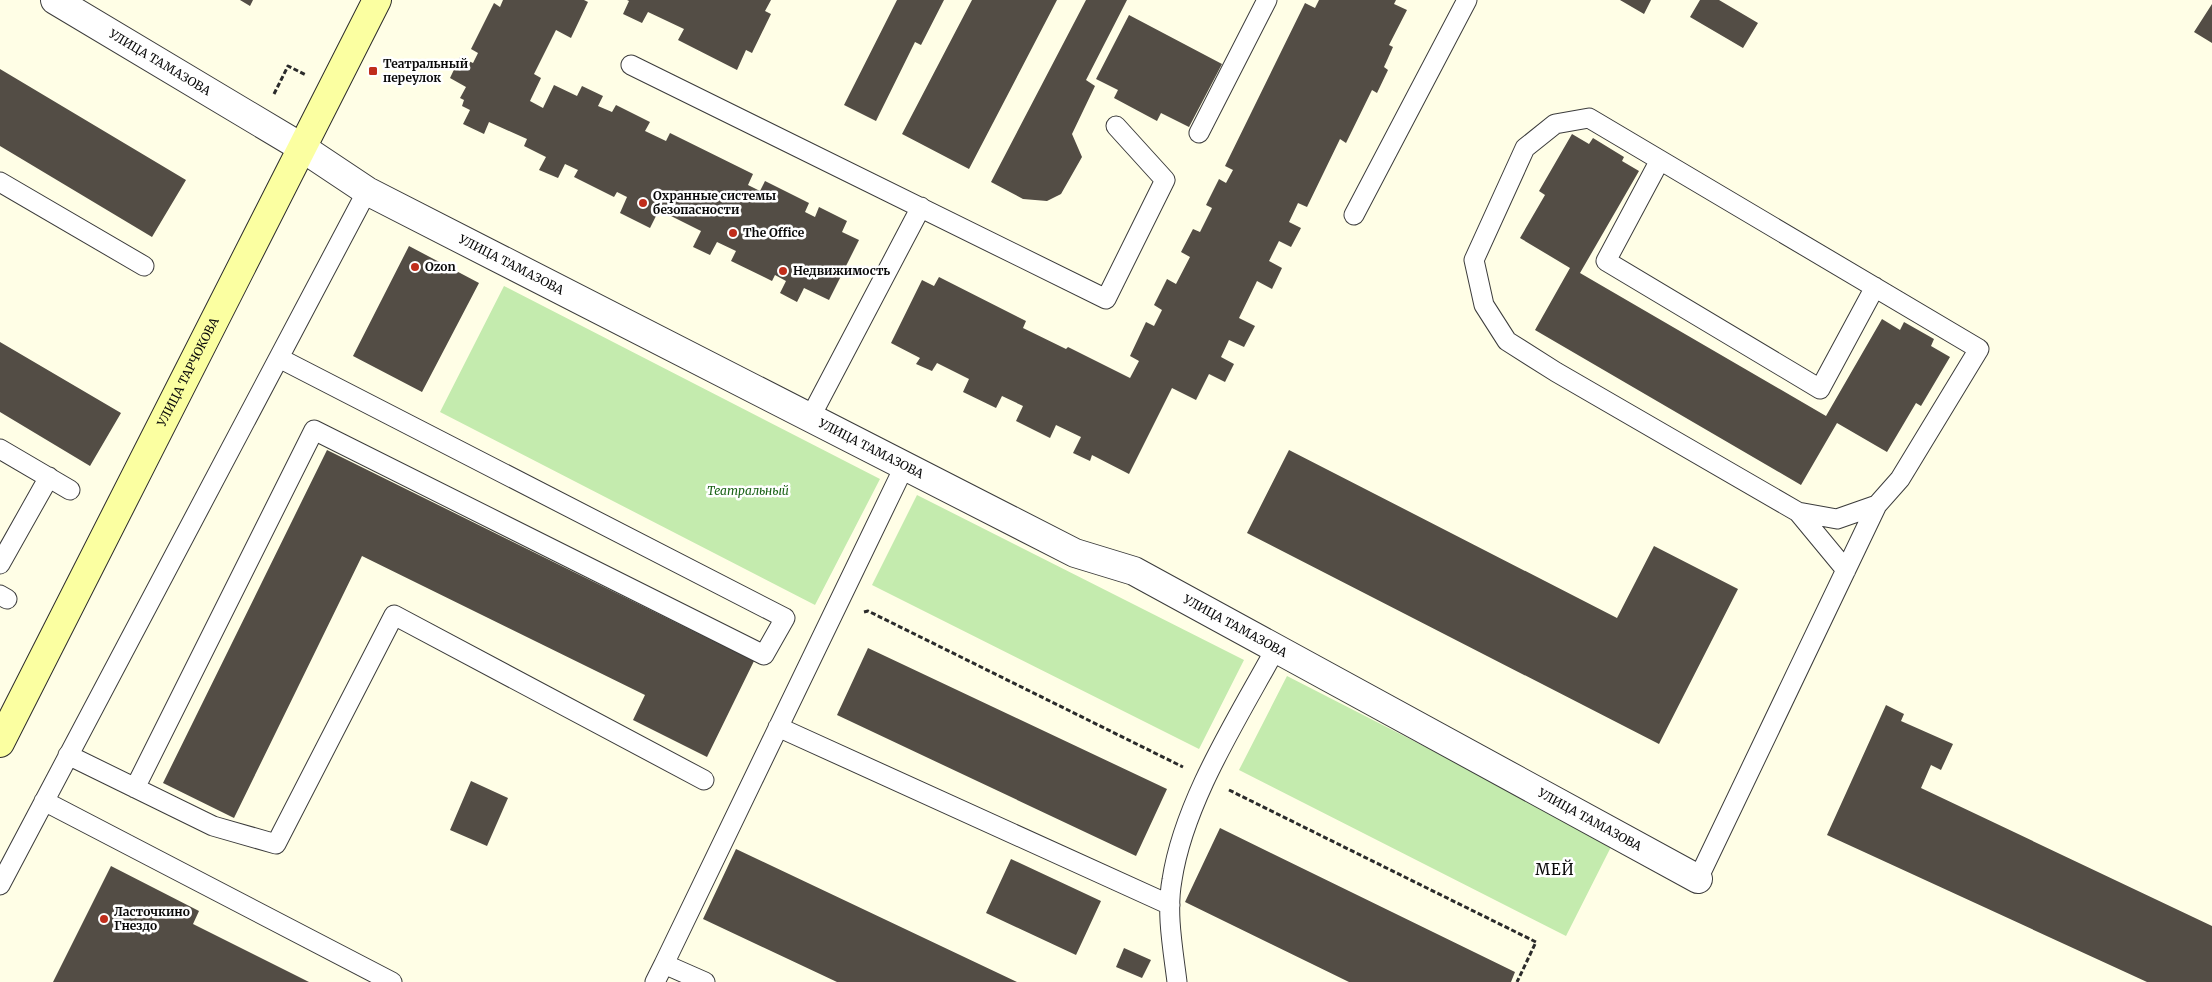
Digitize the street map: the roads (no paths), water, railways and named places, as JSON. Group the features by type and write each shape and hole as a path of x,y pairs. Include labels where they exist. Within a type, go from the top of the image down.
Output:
{"street":[{"name":"УЛИЦА ТАМАЗОВА","path":"55,0 301,147 367,191 811,416 1075,553 1134,571 1698,879"},
{"name":"УЛИЦА ТАРЧОКОВА","path":"0,743 377,0"}],"lane":[{"path":"1199,133 1267,0"},
{"path":"1354,215 1467,0"},
{"path":"631,66 1106,299 1165,180 1116,126"},
{"path":"1698,879 1877,505 1900,479 1979,348 1589,118 1554,124 1525,148 1474,260 1484,305 1507,341 1556,372 1798,512 1837,519 1877,505"},
{"path":"1660,160 1606,261 1820,389 1875,287"},
{"path":"0,182 144,266"},
{"path":"0,885 367,191"},
{"path":"811,416 921,207"},
{"path":"135,788 314,430 764,655 785,618 279,358"},
{"path":"0,449 70,490"},
{"path":"654,982 904,465"},
{"path":"0,564 49,477"},
{"path":"1798,512 1846,570"},
{"path":"68,755 212,826 276,844 394,615 704,780"},
{"path":"1177,982 1170,905 1172,881 1182,834 1206,778 1276,648"},
{"path":"778,727 1170,905"},
{"path":"44,801 392,982"},
{"path":"664,964 705,982"}],"place":[{"name":"Театральный переулок","path":"373,71"},
{"name":"Охранные системы безопасности","path":"643,203"},
{"name":"The Office","path":"733,233"},
{"name":"Ozon","path":"415,267"},
{"name":"Недвижимость","path":"783,271"},
{"name":"Ласточкино Гнездо","path":"104,919"}],"district":[{"name":"МЕЙ","path":"1555,870"}],"park label":[{"name":"Театральный","path":"748,491"}]}
